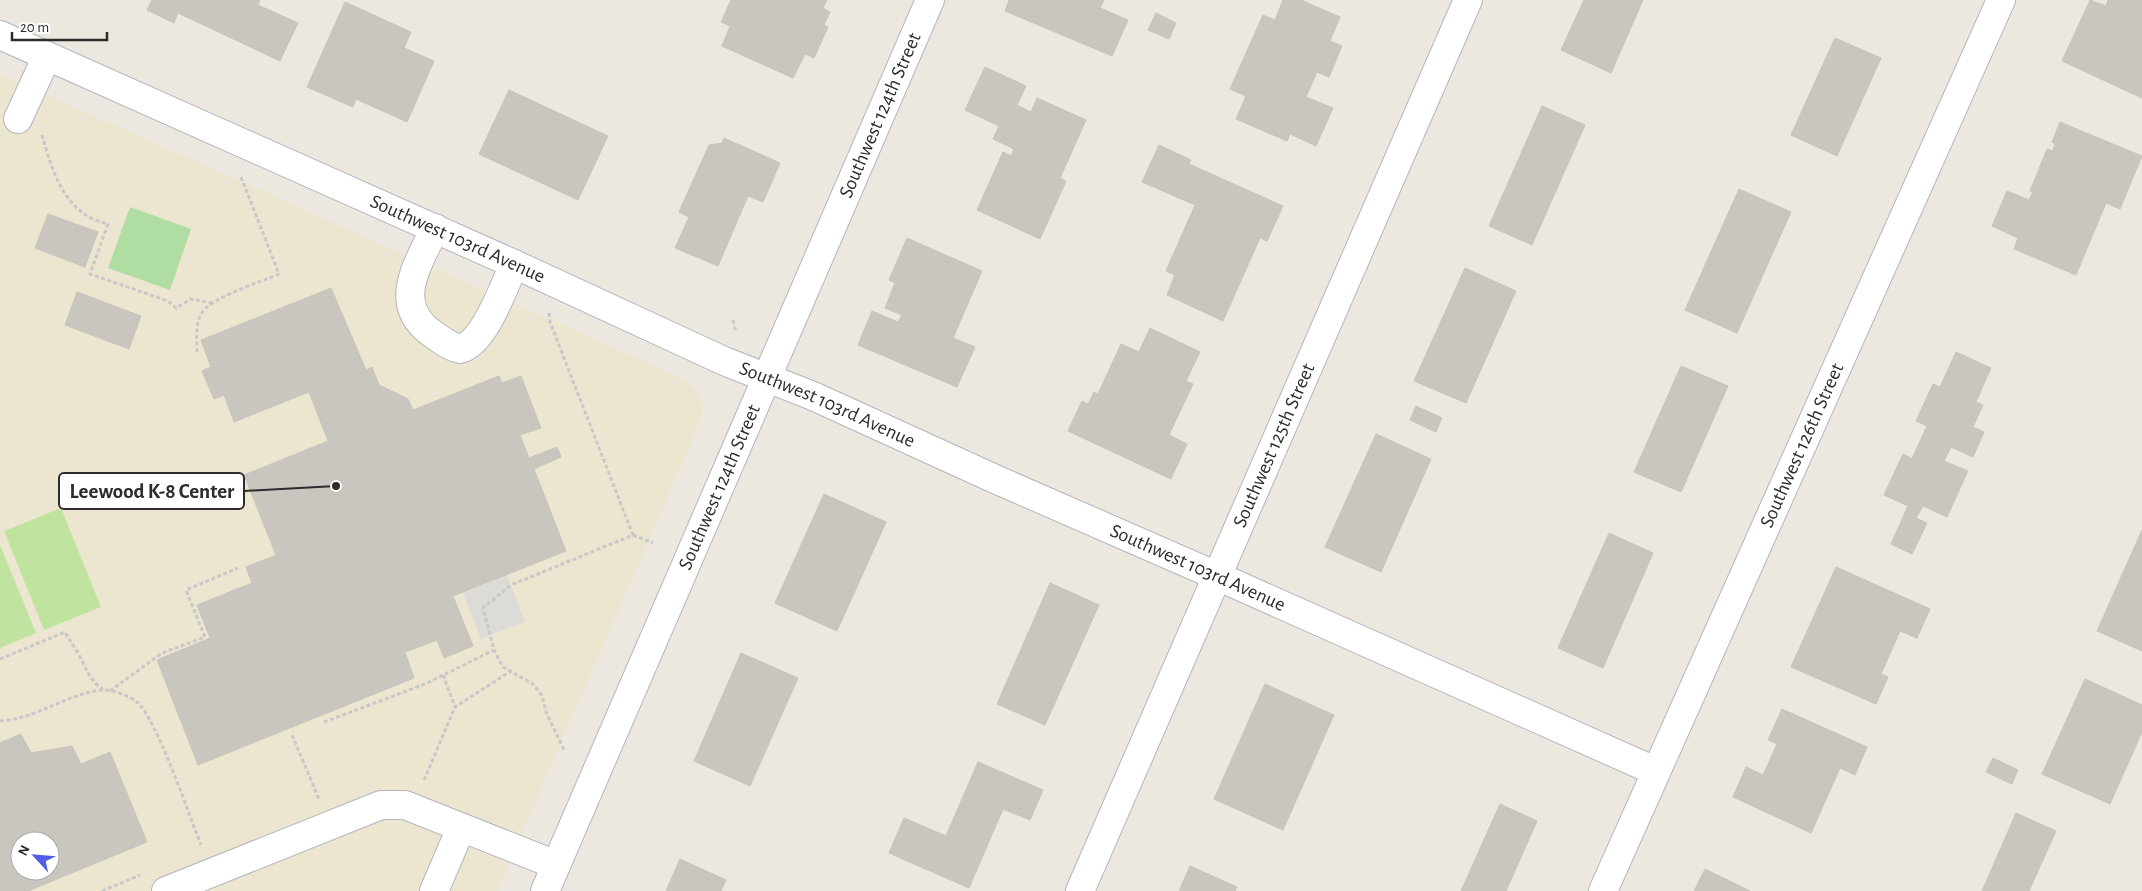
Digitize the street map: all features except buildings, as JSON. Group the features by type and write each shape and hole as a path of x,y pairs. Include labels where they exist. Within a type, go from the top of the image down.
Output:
{"street":[{"name":"Southwest 124th Street","path":"544,891 930,0"},
{"name":"Southwest 125th Street","path":"1080,891 1468,0"},
{"name":"Southwest 126th Street","path":"1603,891 2001,0"},
{"name":"Southwest 103rd Avenue","path":"0,35 435,228 724,360 1217,576 1655,772"},
{"path":"22,110 48,56"},
{"path":"435,228 410,286 409,302 426,328 448,345 460,349 472,343 495,305 514,264"},
{"path":"156,882 391,803 405,805 556,865"},
{"path":"434,891 461,828"}],"path":[{"path":"22,110 37,117 50,162 66,195 75,207 87,216 108,224 90,274 168,301 176,308 192,299 212,303"},
{"path":"197,352 196,333 201,313 212,303 279,274 241,177"},
{"path":"549,313 550,322 633,535"},
{"path":"733,320 736,335"},
{"path":"564,750 546,712 542,696 533,684 504,666 494,650 483,608 511,585 633,535 653,543"},
{"path":"109,691 162,653 205,637 186,590 238,568"},
{"path":"0,659 65,632 82,658 88,674 95,685 103,690 121,694 138,703 151,722 203,850"},
{"path":"324,722 425,684 494,650"},
{"path":"412,808 455,707 511,671"},
{"path":"443,676 455,707"},
{"path":"0,721 12,720 73,697 103,690"},
{"path":"292,735 321,803"},
{"path":"102,891 156,882"}],"shaded area":[{"path":"0,74 686,380 695,390 703,410 701,420 497,891 0,891"},
{"path":"507,575 525,622 481,639 463,593"}],"green space":[{"path":"130,207 191,229 170,290 108,268"},
{"path":"61,508 101,607 44,630 4,531"},
{"path":"0,545 36,633 0,648"}],"place":[{"name":"Leewood K-8 Center","path":"336,486"}]}
